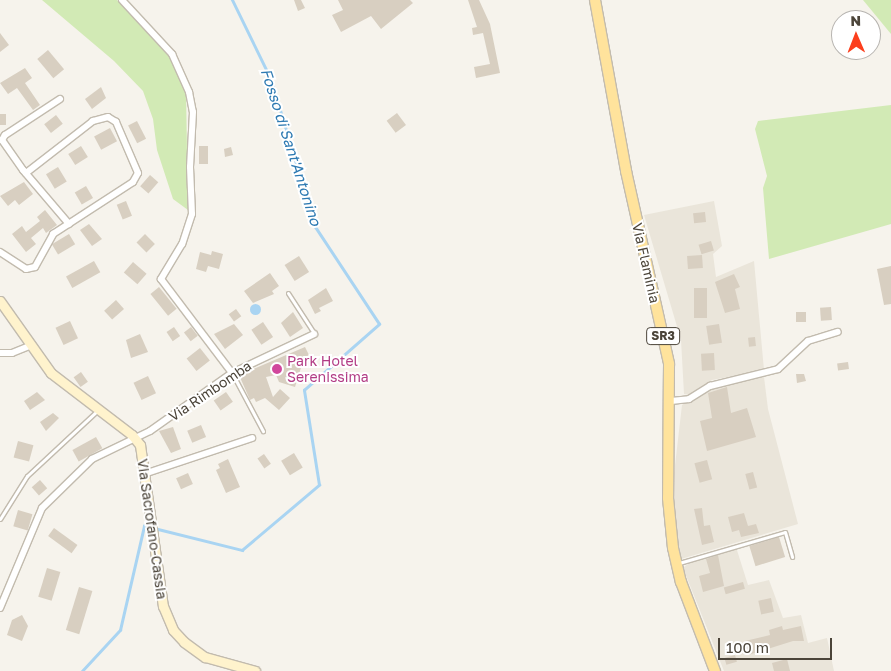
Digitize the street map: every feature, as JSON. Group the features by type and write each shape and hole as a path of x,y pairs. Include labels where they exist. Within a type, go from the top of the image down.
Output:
{"main road":[{"name":"Via Flaminia","path":"595,0 626,171 668,356 671,402 669,506 676,565 715,671"}],"street":[{"path":"122,0 172,54 189,92 193,112 191,219 182,244 162,279 232,373"},
{"path":"60,99 3,138 4,144 26,173 69,224"},
{"path":"0,252 30,269 38,263 48,240 136,178 138,166 116,122 108,116 93,121 26,173"},
{"path":"0,301 29,346 61,383 135,438"},
{"path":"671,402 689,399 713,385 778,369 808,341 838,332"},
{"name":"Via Rimbomba","path":"0,608 42,508 92,459 150,431 232,373 314,334"},
{"path":"0,353 29,346"},
{"name":"Via Sacrofano-Cassia","path":"135,438 150,509 163,606 179,638 205,657 255,671"},
{"path":"144,474 252,438"}],"lane":[{"path":"288,293 314,334"},
{"path":"232,373 263,431"},
{"path":"0,519 27,476 98,410"},
{"path":"676,565 692,557 785,532 792,556"}],"shaded area":[{"path":"714,201 722,246 713,254 716,277 754,261 764,370 712,380 690,395 684,394 681,340 644,215"},
{"path":"764,377 768,409 798,524 681,559 674,513 674,474 682,405 707,389"},
{"path":"736,547 748,585 769,580 783,618 801,615 808,643 827,638 834,671 724,671 683,568 693,560"}],"green space":[{"path":"42,0 117,0 171,58 186,92 188,210 173,199 157,150 153,119 143,91 114,61"},
{"path":"863,0 891,0 891,34 881,22 881,10 871,10"},
{"path":"891,105 891,224 769,259 763,188 767,176 755,129 758,121"}],"water":[{"path":"255,303 261,309 255,315 249,309"}],"building":[{"path":"294,0 301,0 305,8 298,11"},
{"path":"338,0 410,0 413,3 381,29 371,16 341,32 332,15 343,10"},
{"path":"468,0 479,0 490,24 500,73 476,78 474,67 490,64 483,33 473,35 472,28 477,27"},
{"path":"0,33 9,45 0,52"},
{"path":"48,50 64,69 53,78 37,59"},
{"path":"25,68 32,78 25,83 40,105 33,110 17,88 8,94 0,83"},
{"path":"101,87 106,98 92,109 85,99"},
{"path":"397,113 406,125 396,133 387,121"},
{"path":"0,114 6,114 6,125 0,125"},
{"path":"56,115 63,124 51,133 44,124"},
{"path":"137,121 146,139 137,143 128,126"},
{"path":"110,128 117,141 101,150 94,136"},
{"path":"81,146 88,157 75,165 68,154"},
{"path":"199,146 208,146 208,164 199,164"},
{"path":"231,147 233,155 225,157 224,149"},
{"path":"58,167 67,182 55,189 46,174"},
{"path":"150,175 158,182 148,194 140,186"},
{"path":"24,182 33,194 19,205 15,200 8,206 0,196"},
{"path":"86,186 93,198 82,205 75,192"},
{"path":"126,201 132,216 123,220 117,205"},
{"path":"45,210 57,225 46,233 43,228 31,238 36,244 26,252 12,234 22,226 26,232 40,221 37,217"},
{"path":"705,212 706,222 694,223 693,213"},
{"path":"89,224 102,239 92,246 80,230"},
{"path":"69,234 75,244 58,255 52,244"},
{"path":"145,234 155,244 146,252 137,242"},
{"path":"711,241 714,251 701,254 699,245"},
{"path":"212,251 223,254 219,269 208,266 206,272 196,269 200,252 211,255"},
{"path":"702,255 703,268 688,269 687,256"},
{"path":"299,256 309,272 295,281 285,265"},
{"path":"94,261 100,272 72,288 66,277"},
{"path":"133,262 147,274 137,284 124,273"},
{"path":"891,266 891,304 884,305 877,269"},
{"path":"270,273 279,286 272,291 274,294 253,303 244,291"},
{"path":"734,274 740,287 735,289 740,309 725,313 715,282"},
{"path":"159,287 177,309 168,316 150,294"},
{"path":"326,288 333,301 319,308 321,311 315,314 308,300"},
{"path":"694,288 707,288 707,318 694,318"},
{"path":"116,300 124,309 112,320 104,311"},
{"path":"831,307 832,320 821,321 820,308"},
{"path":"236,309 241,316 234,322 229,314"},
{"path":"293,312 303,328 290,337 281,323"},
{"path":"796,312 806,312 806,322 796,322"},
{"path":"70,321 78,338 64,345 55,328"},
{"path":"263,322 273,337 261,345 251,330"},
{"path":"234,324 243,335 225,349 214,334"},
{"path":"719,324 722,343 709,345 706,326"},
{"path":"174,327 180,336 173,341 167,332"},
{"path":"191,327 198,336 191,341 184,333"},
{"path":"140,334 148,352 131,358 126,340"},
{"path":"755,337 756,346 749,347 748,338"},
{"name":"Park Hotel Serenissima","path":"305,347 309,355 304,358 295,387 279,382 276,375 266,377 273,397 280,389 290,398 279,410 265,398 256,402 254,398 250,400 239,375"},
{"path":"200,348 210,361 196,371 187,358"},
{"path":"714,353 715,370 702,371 701,354"},
{"path":"848,362 849,369 838,370 837,364"},
{"path":"81,372 88,382 81,387 74,377"},
{"path":"796,374 804,374 806,381 797,383"},
{"path":"148,376 156,393 142,400 133,383"},
{"path":"727,387 731,413 747,408 756,437 707,451 700,421 712,418 708,393"},
{"path":"37,392 45,400 30,410 24,401"},
{"path":"226,392 233,402 221,410 214,401"},
{"path":"53,413 59,418 46,431 40,422"},
{"path":"201,425 206,437 192,443 187,431"},
{"path":"173,427 181,449 171,453 159,431"},
{"path":"96,437 102,448 79,461 72,450"},
{"path":"18,441 33,445 29,462 14,457"},
{"path":"294,453 303,468 290,475 281,461"},
{"path":"264,454 271,464 264,468 257,459"},
{"path":"228,459 240,487 226,493 216,470 220,468 218,464"},
{"path":"707,460 712,479 700,483 694,463"},
{"path":"753,472 757,487 749,490 745,474"},
{"path":"188,473 193,484 181,489 176,478"},
{"path":"40,480 47,488 39,496 32,487"},
{"path":"702,508 704,526 710,525 714,542 702,545 694,509"},
{"path":"18,510 32,514 28,530 13,526"},
{"path":"744,513 748,526 756,524 759,533 741,537 739,530 732,532 728,517"},
{"path":"54,528 77,545 72,553 48,536"},
{"path":"779,537 785,557 755,566 749,546"},
{"path":"718,555 724,586 703,592 699,576 710,573 706,559"},
{"path":"47,568 60,572 52,601 38,597"},
{"path":"743,582 745,589 726,594 724,588"},
{"path":"79,587 92,591 79,634 66,630"},
{"path":"771,598 774,612 761,614 758,601"},
{"path":"22,615 28,626 22,641 7,635 12,620"},
{"path":"782,626 783,630 801,626 804,641 793,641 748,655 745,641 770,635 769,630"},
{"path":"735,655 737,662 726,665 724,658"},
{"path":"787,659 790,671 774,671 772,663"}],"waterway":[{"name":"Fosso di Sant'Antonino","path":"154,528 242,550 319,485 304,390 379,324 315,227 271,80 232,0"},
{"name":"Fosso di Sant'Antonino","path":"82,671 120,630 144,526 149,527"}],"place":[{"name":"Park Hotel Serenissima","path":"277,369"}]}
